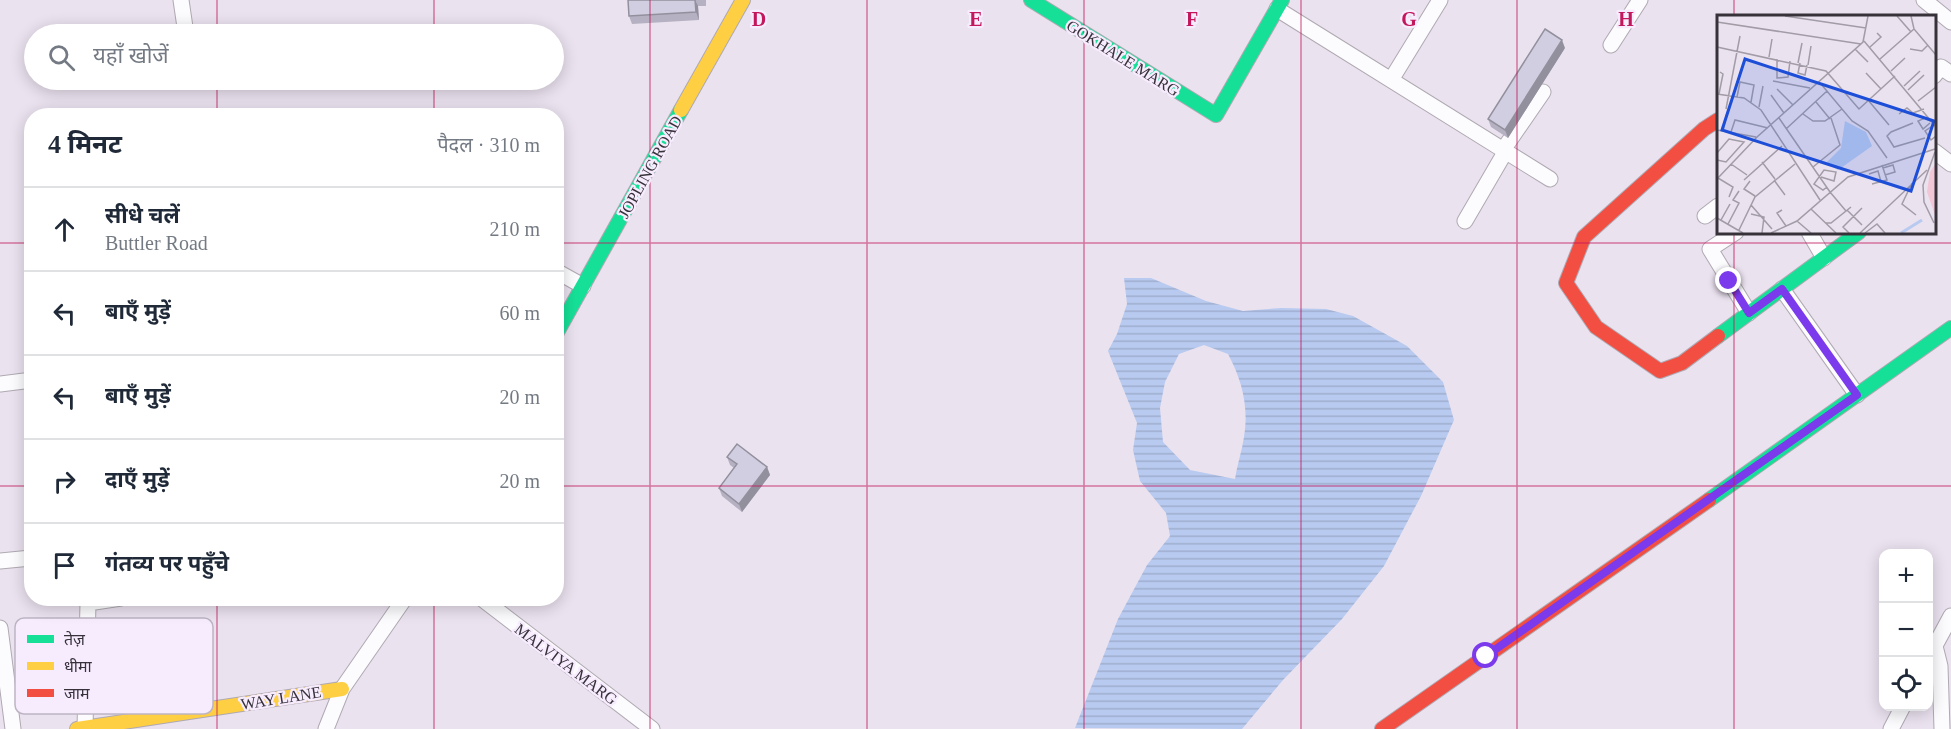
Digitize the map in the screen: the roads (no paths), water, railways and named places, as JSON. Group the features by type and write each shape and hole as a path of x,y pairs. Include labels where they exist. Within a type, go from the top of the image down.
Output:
{"street":[{"path":"181,0 185,24"},
{"name":"JOPLING ROAD","path":"564,320 743,0"},
{"name":"GOKHALE MARG","path":"1030,0 1216,115 1280,4"},
{"path":"1391,80 1440,0"},
{"path":"1611,45 1640,0"},
{"path":"1924,0 1951,22"},
{"path":"1280,4 1391,80 1550,179"},
{"path":"1465,220 1504,154 1503,150 1543,92"},
{"path":"1717,121 1704,129 1584,237 1566,283 1596,327 1660,371 1682,363 1855,234"},
{"path":"1936,152 1951,164"},
{"path":"1705,216 1717,207"},
{"path":"1733,234 1710,249 1749,313"},
{"path":"1810,234 1824,258"},
{"path":"564,275 583,286"},
{"path":"1782,289 1857,395"},
{"path":"1382,729 1951,328"},
{"path":"0,384 24,381"},
{"path":"0,561 24,559"},
{"path":"326,729 342,689 399,606"},
{"name":"MALVIYA MARG","path":"491,606 652,729"},
{"path":"1933,650 1951,616"},
{"path":"0,628 13,729"},
{"path":"1933,654 1940,666 1941,729"},
{"name":"WAY LANE","path":"213,709 342,689"},
{"path":"1891,729 1900,711"},
{"path":"81,729 82,714"},
{"name":"WAY LANE","path":"81,729 179,714"}],"water":[{"path":"1124,278 1151,278 1206,301 1243,311 1281,308 1326,309 1353,316 1407,346 1443,382 1454,420 1421,496 1384,566 1342,619 1283,680 1242,729 1075,728 1118,619 1147,565 1170,536 1166,513 1140,481 1133,450 1137,423 1108,351 1117,334 1127,304","holes":["1204,345 1228,354 1241,384 1246,415 1235,479 1190,470 1163,442 1160,408 1165,382 1179,354"]}]}
